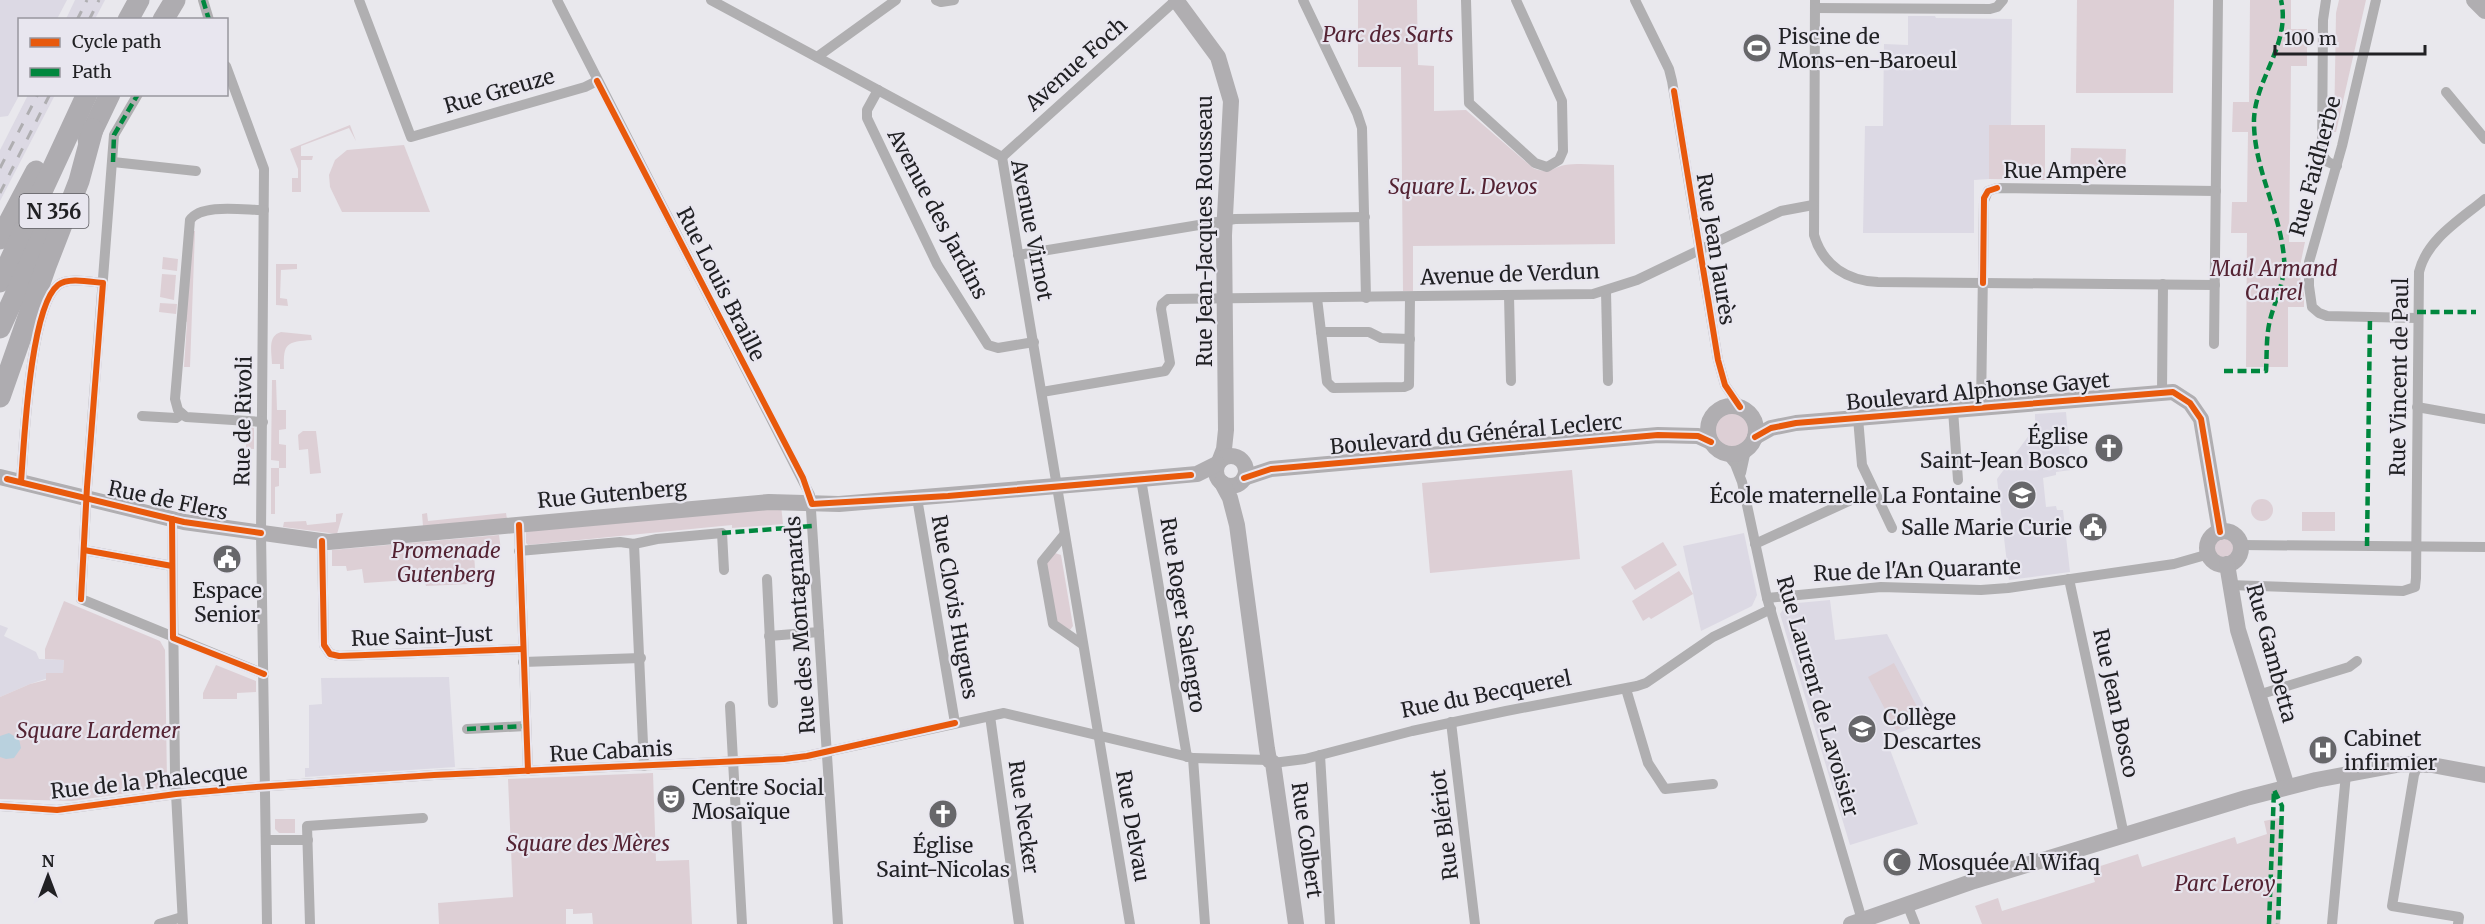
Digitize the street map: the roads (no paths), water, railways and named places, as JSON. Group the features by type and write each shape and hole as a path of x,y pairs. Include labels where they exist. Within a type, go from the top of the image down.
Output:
{"highway":[{"path":"118,18 127,0"},
{"path":"129,18 139,0"},
{"path":"151,18 162,0"},
{"path":"164,18 175,0"},
{"path":"0,239 57,131 83,96"},
{"name":"N 356","path":"0,282 84,96"},
{"name":"N 356","path":"0,328 109,96"},
{"path":"0,397 79,181 93,129"}],"street":[{"path":"203,0 208,18"},
{"name":"Rue Greuze","path":"358,0 411,136 585,87 597,81"},
{"name":"Rue Louis Braille","path":"557,0 803,478 812,504"},
{"path":"817,57 896,0"},
{"path":"936,0 941,2 954,0"},
{"name":"Avenue Foch","path":"1002,157 1176,0"},
{"name":"Rue Jean-Jacques Rousseau","path":"1176,0 1218,57 1229,93 1231,113 1225,220 1225,445 1219,472 1230,498 1237,525 1271,761"},
{"path":"1303,0 1361,123 1366,298"},
{"path":"1467,0 1468,103 1535,163 1547,167 1559,160 1563,151 1562,101 1516,0"},
{"name":"Rue Jean Jaurès","path":"1635,0 1671,75 1720,371 1725,385 1745,411"},
{"path":"2003,0 1997,7 1990,9 1815,4 1814,235 1829,263 1848,276 1868,282 2215,285"},
{"path":"2214,344 2218,0"},
{"path":"2326,0 2323,20 2322,155 2328,162 2337,166"},
{"name":"Rue Faidherbe","path":"2376,0 2337,166 2309,262 2309,286 2312,307 2327,316 2417,318"},
{"path":"2474,0 2485,11"},
{"name":"Avenue Virnot","path":"714,1 1002,157 1082,644"},
{"name":"Rue de Rivoli","path":"228,71 264,169 261,532 267,924"},
{"name":"Avenue des Jardins","path":"878,90 867,110 867,118 944,277 988,345 998,348 1034,342"},
{"path":"2446,92 2485,139"},
{"path":"137,96 114,135 81,599 264,674"},
{"path":"113,162 196,171"},
{"name":"Rue Ampère","path":"1981,408 1984,198 1992,189 2216,191"},
{"name":"Rue Vincent de Paul","path":"2229,585 2408,591 2416,583 2418,279 2424,255 2434,242 2485,199"},
{"name":"Avenue de Verdun","path":"1042,392 1166,371 1170,363 1162,312 1164,302 1170,299 1574,296 1606,291 1637,280 1781,210 1814,205"},
{"path":"263,422 191,418 182,414 175,399 190,220 195,213 205,210 264,210"},
{"path":"1018,255 1225,220 1365,217"},
{"path":"21,482 35,339 53,291 59,284 69,281 103,282"},
{"path":"2163,284 2162,392 2173,392 2182,396 2194,408 2200,419 2220,532"},
{"path":"1606,291 1608,381"},
{"path":"1509,296 1511,381"},
{"path":"1317,298 1327,382 1333,388 1407,387 1410,382 1410,297"},
{"path":"1321,332 1369,332 1381,338 1410,339"},
{"name":"Boulevard Alphonse Gayet","path":"1750,443 1766,429 1796,423 2162,392"},
{"name":"Rue Jean-Jacques Rousseau","path":"1226,405 1233,441 1242,470 1237,498 1237,525"},
{"path":"1726,407 1745,411 1756,427 1750,443 1736,453 1719,450 1712,442 1708,427 1715,414 1726,407"},
{"path":"2416,407 2485,419"},
{"path":"1953,410 1958,480"},
{"name":"Boulevard Alphonse Gayet","path":"1745,411 1769,421 1796,423"},
{"path":"142,416 176,418 182,414"},
{"name":"Boulevard du Général Leclerc","path":"1658,435 1697,426 1715,414"},
{"path":"1858,418 1862,465 1892,528"},
{"name":"Boulevard du Général Leclerc","path":"1242,470 1658,435 1698,436 1712,442"},
{"name":"Rue Laurent de Lavoisier","path":"1742,482 1742,460 1750,443"},
{"name":"Rue Laurent de Lavoisier","path":"1726,453 1735,464 1742,482 1769,603 1857,922"},
{"path":"1056,486 1219,472 1234,485 1242,470 1228,456 1219,472"},
{"name":"Rue de Flers","path":"0,477 172,519 237,531 261,532"},
{"name":"Rue Roger Salengro","path":"1141,479 1190,758 1205,924"},
{"name":"Rue Gutenberg","path":"261,532 322,541 341,541 769,502 812,504 1056,486"},
{"path":"1755,544 1873,490"},
{"name":"Rue Clovis Hugues","path":"917,498 955,723"},
{"name":"Rue des Montagnards","path":"812,504 837,924"},
{"path":"159,924 182,921 176,794 172,519"},
{"path":"519,525 528,771"},
{"path":"2220,532 2234,534 2241,545 2238,558 2227,564 2216,562 2209,554 2210,540 2220,532"},
{"path":"519,551 620,542 634,544 657,539 722,533 724,570"},
{"path":"1064,535 1042,562 1053,624 1082,644"},
{"name":"Rue Saint-Just","path":"322,541 324,645 330,654 350,656 523,649"},
{"path":"634,544 641,658 644,766"},
{"path":"2241,545 2485,548"},
{"path":"84,550 172,566"},
{"name":"Rue de l'An Quarante","path":"1769,603 1881,587 1989,590 2174,564 2209,554"},
{"name":"Rue Gambetta","path":"2227,564 2236,621 2287,787"},
{"path":"767,579 773,703"},
{"name":"Rue Jean Bosco","path":"2069,579 2124,835"},
{"name":"Rue du Becquerel","path":"1004,713 1190,758 1271,761 1320,755 1451,722 1626,689 1646,682 1769,603"},
{"path":"769,636 819,632"},
{"name":"Rue Delvau","path":"1082,644 1130,924"},
{"path":"523,662 641,658"},
{"path":"2258,695 2349,667 2357,661"},
{"path":"1626,689 1648,763 1665,789 1713,784"},
{"path":"730,706 742,924"},
{"name":"Rue Cabanis","path":"266,787 528,771 784,759 1004,713"},
{"name":"Rue Necker","path":"990,716 1019,924"},
{"name":"Rue Blériot","path":"1451,722 1475,924"},
{"path":"467,729 526,726"},
{"path":"1320,755 1330,924"},
{"name":"Rue Colbert","path":"1271,761 1296,924"},
{"path":"1857,922 2124,835 2287,787 2393,765 2418,765 2485,776"},
{"path":"2418,765 2413,780 2392,906 2458,921"},
{"path":"2332,924 2346,774"},
{"name":"Rue de la Phalecque","path":"0,806 57,810 176,794 266,787"},
{"path":"310,924 308,826 423,818"},
{"path":"266,840 308,840"},
{"path":"1907,904 1914,924"}],"water":[{"path":"9,733 19,739 21,748 14,758 6,759 0,757 0,736"}],"railway":[{"path":"78,18 87,0"},
{"path":"90,18 99,0"},
{"path":"0,168 37,96"},
{"path":"0,193 49,96"}],"place":[{"name":"Piscine de Mons-en-Baroeul","path":"1757,48"},
{"name":"Église Saint-Jean Bosco","path":"2109,448"},
{"name":"École maternelle La Fontaine","path":"2022,495"},
{"name":"Salle Marie Curie","path":"2093,527"},
{"name":"Espace Senior","path":"227,559"},
{"name":"Collège Descartes","path":"1862,729"},
{"name":"Cabinet infirmier","path":"2323,750"},
{"name":"Centre Social Mosaïque","path":"671,799"},
{"name":"Église Saint-Nicolas","path":"943,814"},
{"name":"Mosquée Al Wifaq","path":"1897,862"}],"park label":[{"name":"Parc des Sarts","path":"1388,34"},
{"name":"Square L. Devos","path":"1463,186"},
{"name":"Mail Armand Carrel","path":"2274,280"},
{"name":"Promenade Gutenberg","path":"446,562"},
{"name":"Square Lardemer","path":"98,730"},
{"name":"Square des Mères","path":"588,843"},
{"name":"Parc Leroy","path":"2225,883"}]}
